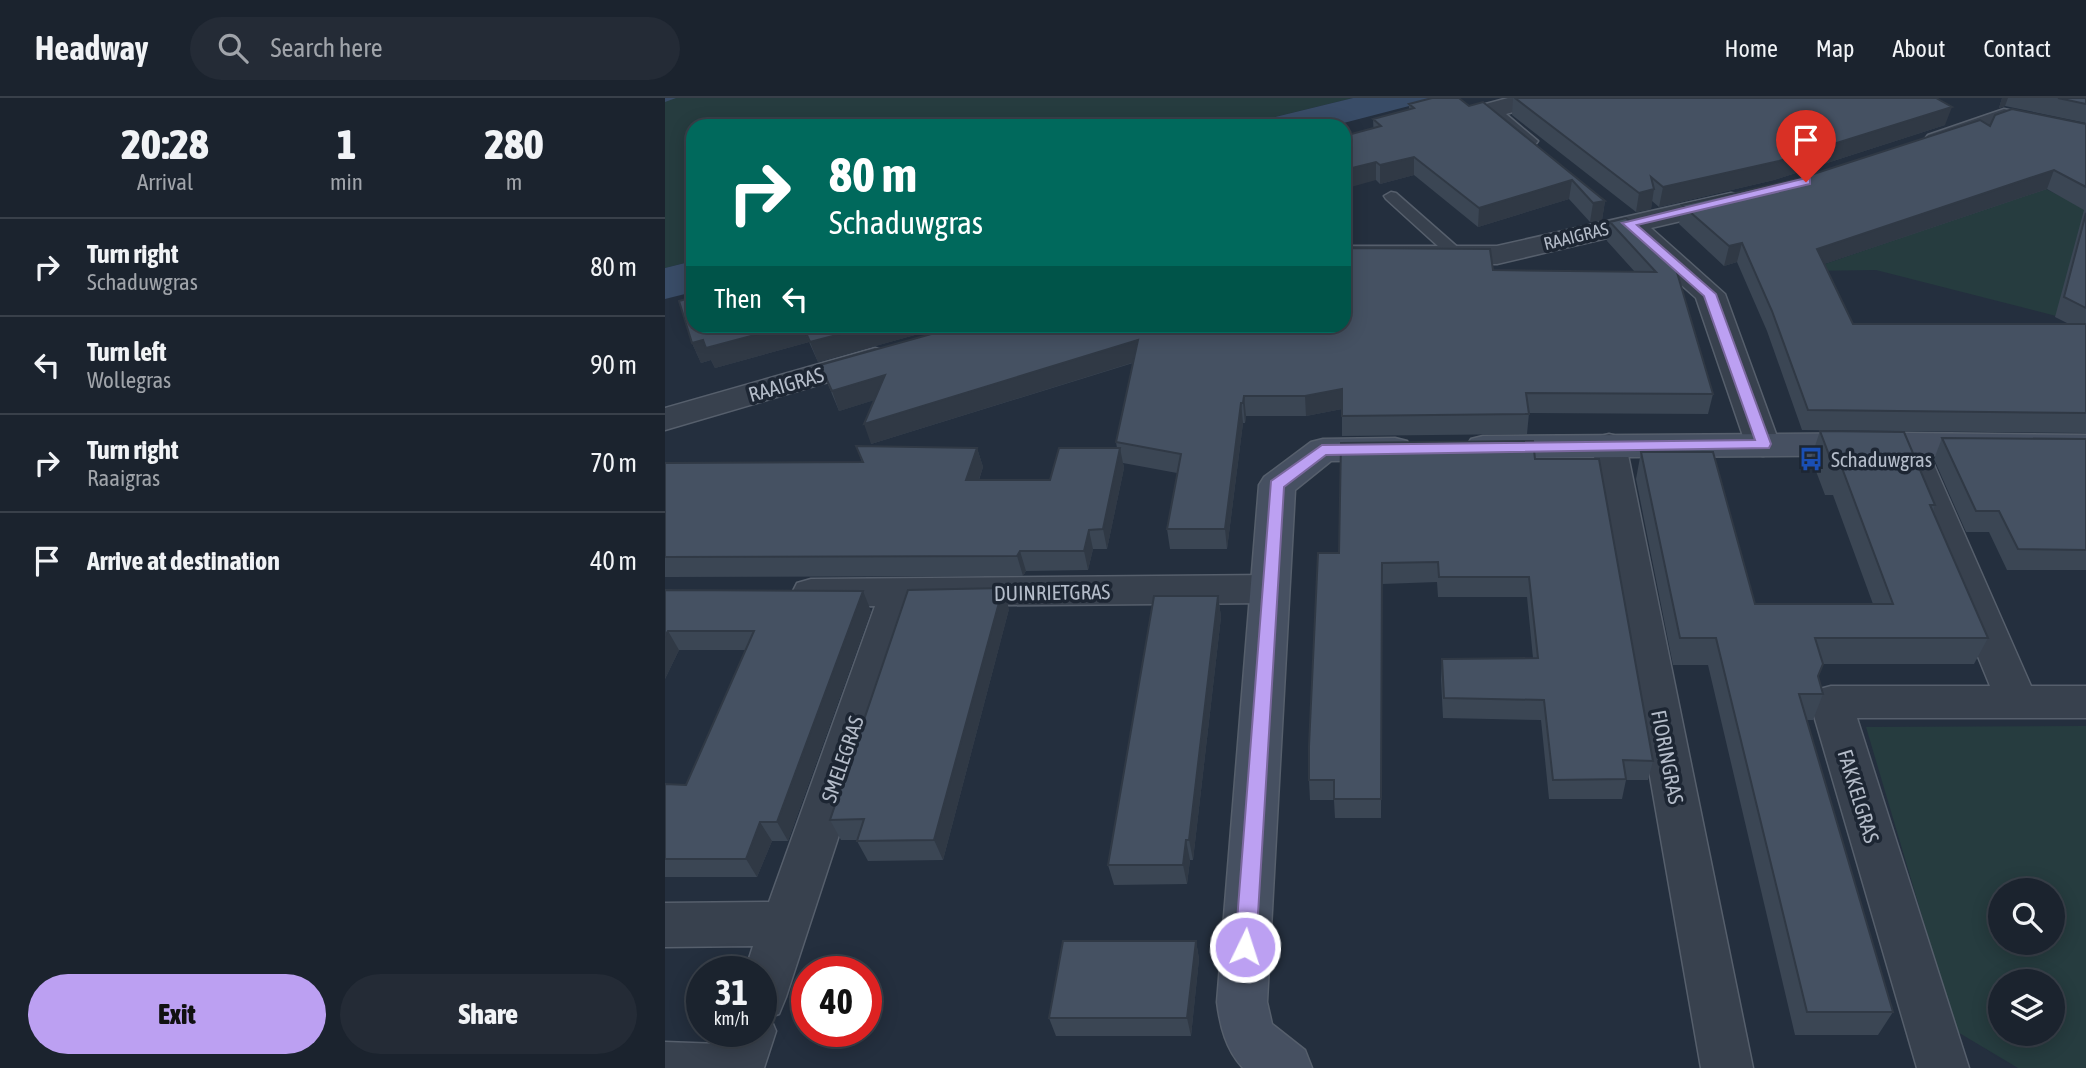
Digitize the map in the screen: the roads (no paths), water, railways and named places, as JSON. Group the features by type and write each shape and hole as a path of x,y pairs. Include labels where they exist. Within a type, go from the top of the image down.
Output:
{"street":[{"path":"1537,98 1487,111 1541,154"},
{"path":"1941,110 1975,128"},
{"path":"1909,149 2004,117 2086,134"},
{"name":"RAAIGRAS","path":"1351,255 1497,255 1617,215 1757,195"},
{"path":"1617,215 1710,294 1763,444"},
{"name":"RAAIGRAS","path":"665,419 907,349"},
{"path":"1286,1068 1258,1050 1245,1028 1242,1002 1277,485 1322,450 1763,444 2086,446"},
{"path":"1908,444 2017,701"},
{"name":"FIORINGRAS","path":"1609,445 1727,1068"},
{"name":"DUINRIETGRAS","path":"775,593 1270,589"},
{"name":"SMELEGRAS","path":"774,956 899,594"},
{"name":"FAKKELGRAS","path":"1943,1068 1831,702 2086,702"},
{"path":"665,925 785,924"},
{"path":"738,1068 745,1047"},
{"path":"665,1068 715,1068"}],"lane":[{"path":"1391,196 1456,254"}],"water":[{"path":"1353,98 1440,98 1351,121 1267,119"},
{"path":"686,263 686,294 665,299 665,268"}],"waterway":[{"path":"665,99 672,98"}],"place":[{"name":"Schaduwgras","path":"1811,459"}]}
